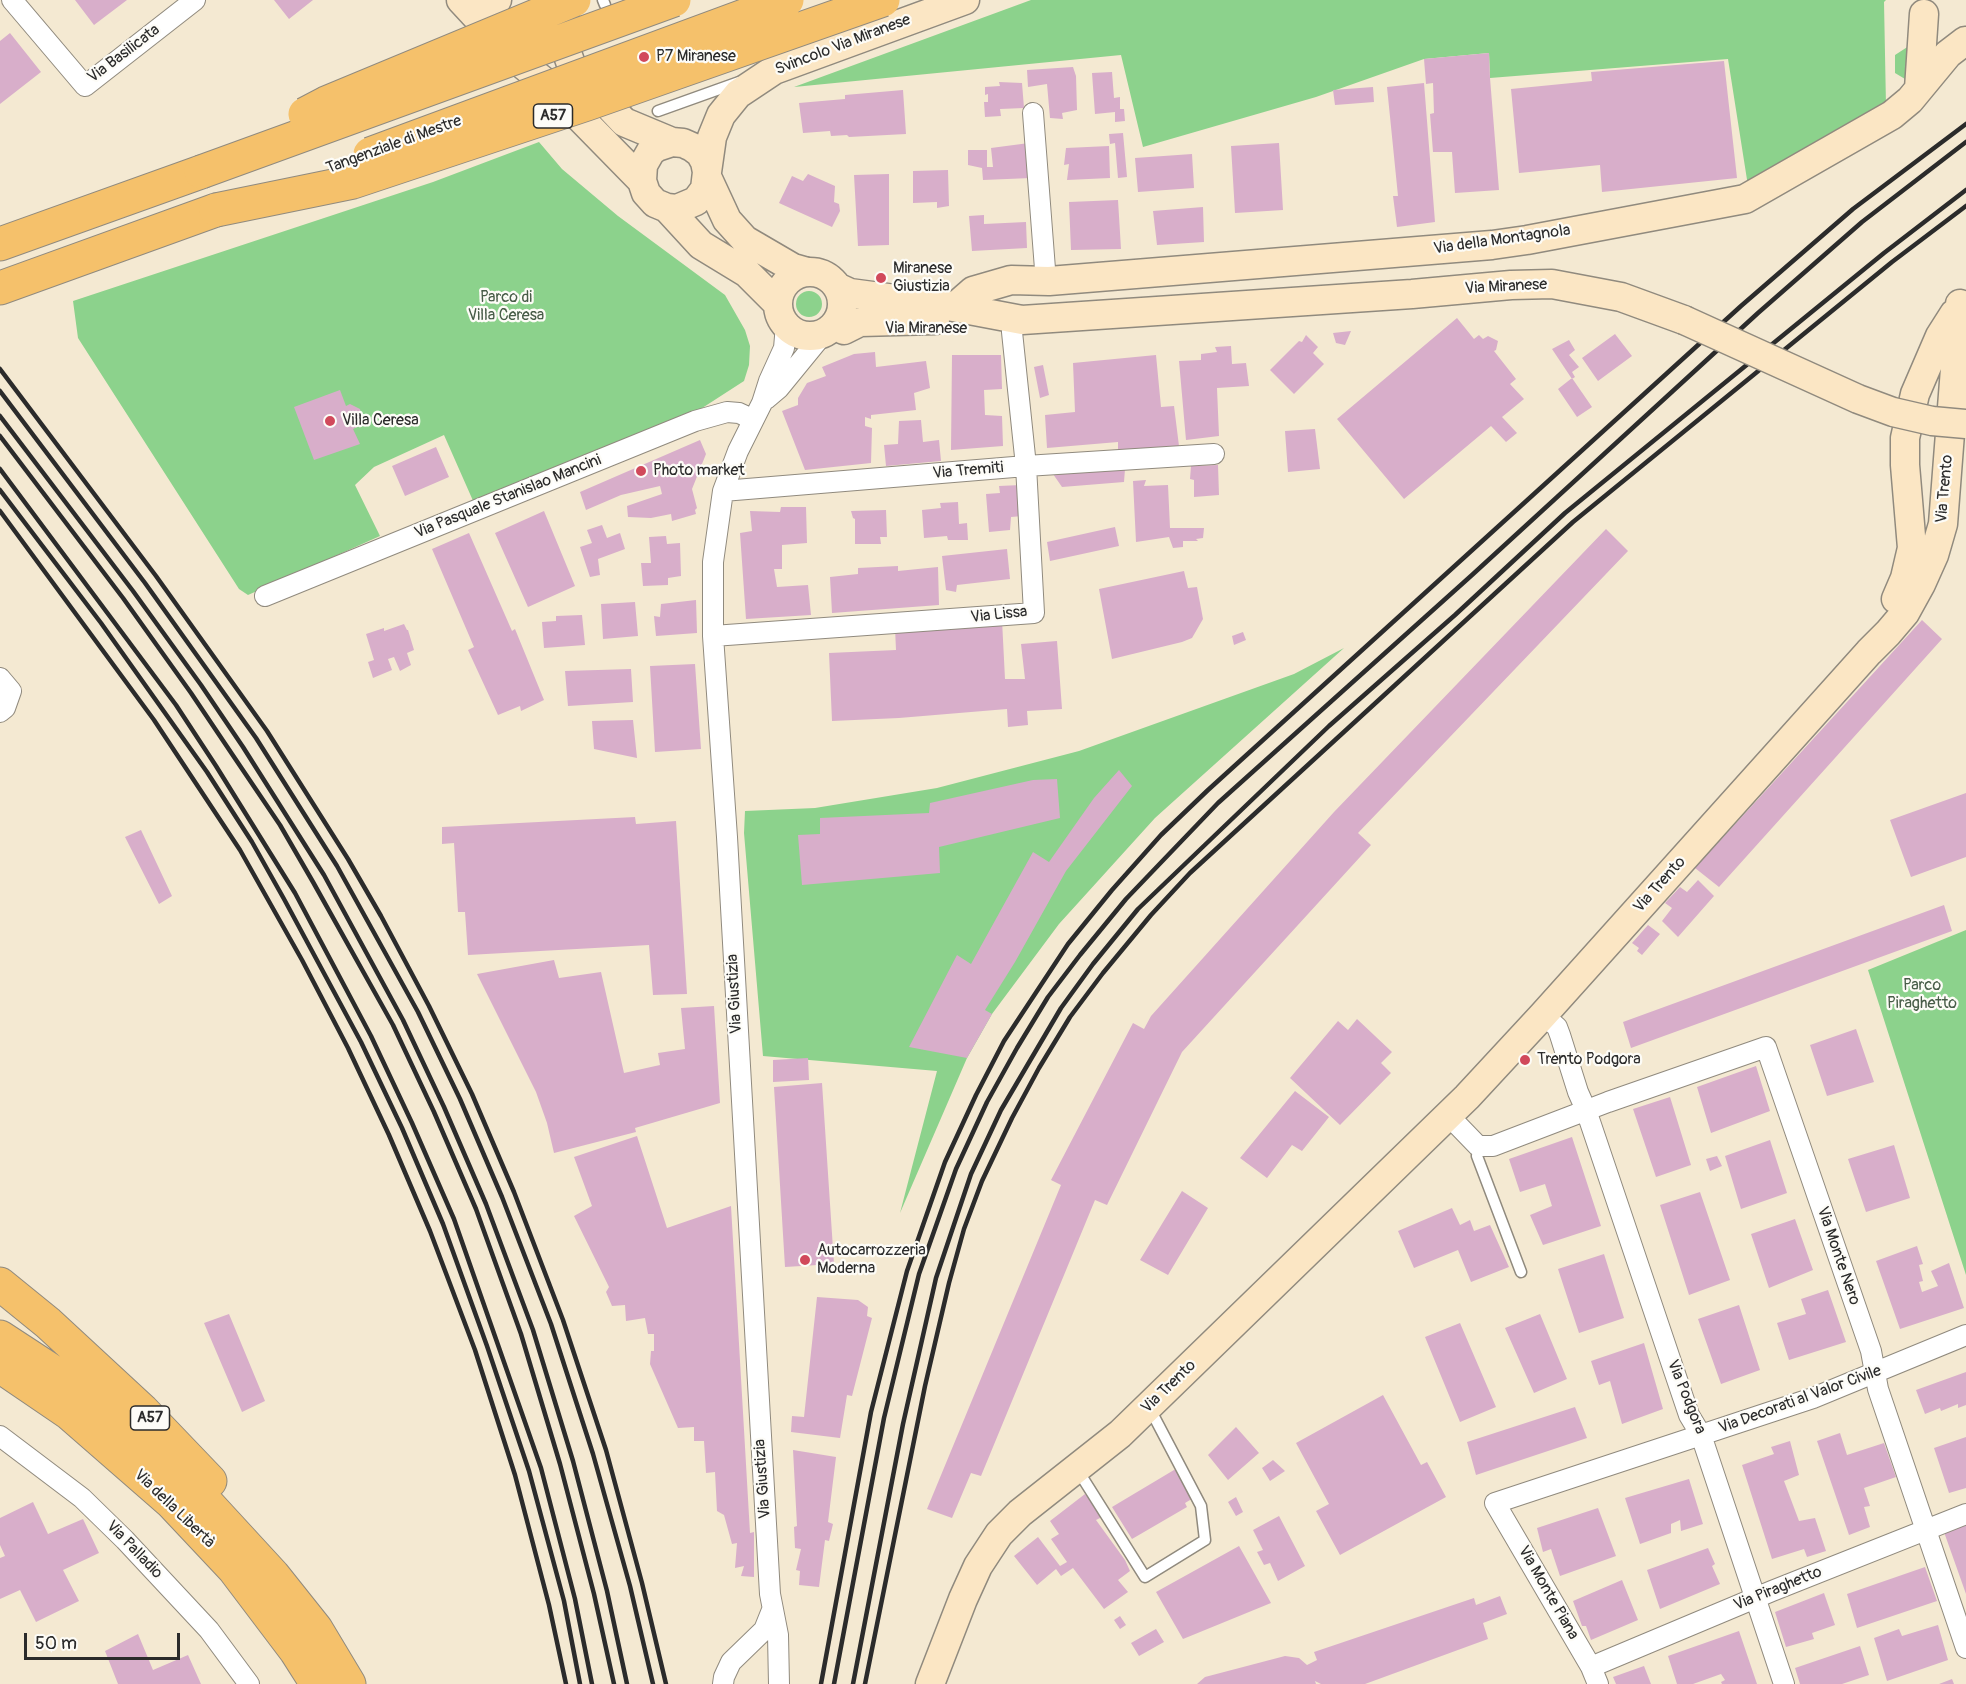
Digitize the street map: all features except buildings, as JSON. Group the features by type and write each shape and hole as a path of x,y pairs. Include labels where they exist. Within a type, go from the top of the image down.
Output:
{"highway":[{"path":"0,244 674,0"},
{"name":"Tangenziale di Mestre","path":"0,288 787,0"},
{"name":"A57","path":"216,210 353,182 587,104 883,0"},
{"path":"201,172 326,103 585,8"},
{"name":"A57","path":"0,1284 48,1323 184,1452 232,1509 273,1575"},
{"path":"0,1336 78,1388 204,1500 273,1575 316,1629 349,1684"},
{"name":"Via della Libertà","path":"0,1366 69,1413 171,1502 234,1569 296,1651 317,1684"}],"street":[{"name":"Via Basilicata","path":"12,0 85,86 195,0"},
{"path":"461,0 487,28"},
{"path":"497,0 490,10 487,28 496,48 516,59 546,84 642,181"},
{"path":"547,0 555,11 585,8"},
{"name":"Svincolo Via Miranese","path":"708,176 712,137 721,115 738,94 774,70 965,0"},
{"path":"1923,7 1931,27 1944,37 1966,41"},
{"path":"1919,89 1923,7"},
{"path":"516,59 530,59 543,53 585,8"},
{"path":"585,8 572,67 624,122 672,142 692,147 700,153 727,220 740,235 793,268 827,276 837,287 843,302 841,313 832,331 818,335 797,333 747,273 701,244 667,208"},
{"name":"Via della Montagnola","path":"1049,281 1492,245 1734,202 1755,195 1892,115 1910,100 1941,61 1966,41"},
{"path":"1033,113 1045,269 1049,281"},
{"path":"672,142 651,151 643,165 642,181 646,193 655,203 667,208 682,208 696,201 705,189 708,176"},
{"path":"782,315 784,285 795,276 807,272"},
{"path":"948,306 957,305 973,291 1011,280 1049,281"},
{"path":"1008,314 1049,281"},
{"name":"Via Miranese","path":"837,287 850,293 1008,314 1412,294 1511,285 1552,284 1621,297 1684,321 1858,399 1893,412 1932,421 1966,424"},
{"name":"Via Trento","path":"930,1684 978,1566 999,1534 1020,1513 1120,1434 1149,1407 1448,1115 1543,1015 1905,613 1934,555 1943,524 1953,452 1963,299"},
{"name":"Via Trento","path":"1869,652 1882,630 1905,578 1912,548 1905,438 1915,394 1940,336 1963,299"},
{"name":"Via Miranese","path":"832,331 918,327 1007,328 1008,314"},
{"name":"Via Lissa","path":"713,636 1034,614 1026,466 1012,332 1008,314"},
{"name":"Via Giustizia","path":"779,1684 778,1635 771,1602 727,837 713,636 713,561 723,491 784,348 782,315"},
{"name":"Via Giustizia","path":"757,411 832,331"},
{"name":"Via Pasquale Stanislao Mancini","path":"265,596 695,421 727,411 738,413 757,411"},
{"name":"Via Tremiti","path":"723,491 1026,466 1214,454"},
{"path":"0,678 11,691 5,708 0,712"},
{"name":"Via Podgora","path":"1543,1015 1557,1028 1560,1035 1689,1415 1701,1435 1784,1684"},
{"name":"Via Monte Nero","path":"1586,1110 1766,1047 1871,1351 1878,1389 1966,1648"},
{"path":"1448,1115 1478,1146 1493,1146 1586,1110"},
{"name":"Via Decorati al Valor Civile","path":"1495,1503 1813,1398 1966,1335"},
{"name":"Via Palladio","path":"0,1436 82,1498 209,1630 249,1684"},
{"name":"Via Monte Piana","path":"1495,1503 1595,1676"},
{"name":"Via Piraghetto","path":"1595,1676 1756,1598 1960,1517"},
{"path":"723,1684 726,1671 732,1662 764,1630 771,1602"}],"lane":[{"path":"658,111 774,70"},
{"path":"1478,1146 1477,1156 1521,1272"},
{"path":"1077,1469 1145,1577 1205,1540 1201,1506 1149,1407"}],"green space":[{"path":"1031,0 1886,0 1884,2 1886,106 1748,186 1728,59 1490,78 1489,53 1424,59 1316,97 1143,147 1121,55 794,87"},
{"path":"1912,44 1905,79 1895,73 1895,55"},
{"name":"Parco di Villa Ceresa","path":"539,142 562,169 618,216 725,295 745,330 750,346 749,365 744,381 696,412 474,503 444,435 374,467 355,485 380,536 248,595 239,589 78,338 73,301 433,182"},
{"path":"809,291 818,295 822,304 818,313 809,317 800,313 796,304 800,295"},
{"path":"1344,648 1155,818 1059,924 992,1014 967,1058 900,1213 937,1071 763,1056 744,833 745,811 815,808 937,788 1079,751 1294,674"},
{"name":"Parco Piraghetto","path":"1966,930 1966,1275 1868,970"}],"railway":[{"path":"821,1684 871,1412 907,1271 945,1162 976,1095 1004,1041 1068,944 1161,835 1208,790 1741,306 1853,209 1966,124"},
{"path":"834,1684 884,1418 919,1274 956,1169 987,1102 1048,997 1126,899 1218,803 1472,575 1758,313 1862,222 1966,142"},
{"path":"853,1684 903,1424 936,1278 971,1174 1001,1110 1061,1008 1093,964 1138,909 1329,726 1455,615 1565,513 1884,253 1966,190"},
{"path":"865,1684 925,1386 964,1229 982,1181 1012,1118 1070,1017 1151,915 1190,873 1573,522 1892,262 1966,206"},
{"path":"0,369 156,576 267,731 348,859 429,1006 472,1094 514,1192 563,1320 606,1450 642,1583 666,1684"},
{"path":"0,391 145,583 256,738 337,866 418,1012 460,1099 502,1197 551,1324 593,1454 630,1586 653,1684"},
{"path":"0,416 133,591 243,747 324,875 403,1020 486,1204 533,1330 573,1461 607,1591 627,1684"},
{"path":"0,436 123,598 191,693 280,825 393,1025 476,1209 521,1334 560,1464 594,1594 614,1684"},
{"path":"0,469 176,705 216,766 295,893 371,1036 454,1219 541,1468 575,1599 592,1684"},
{"path":"0,490 101,623 207,772 252,842 361,1042 402,1128 443,1224 487,1346 529,1471 564,1601 580,1684"},
{"path":"0,511 154,720 240,850 348,1048 389,1135 430,1231 475,1350 515,1475 549,1605 566,1684"}],"place":[{"name":"P7 Miranese","path":"644,57"},
{"name":"Miranese Giustizia","path":"881,278"},
{"name":"Villa Ceresa","path":"330,421"},
{"name":"Photo market","path":"641,471"},
{"name":"Trento Podgora","path":"1525,1060"},
{"name":"Autocarrozzeria Moderna","path":"805,1260"}]}
